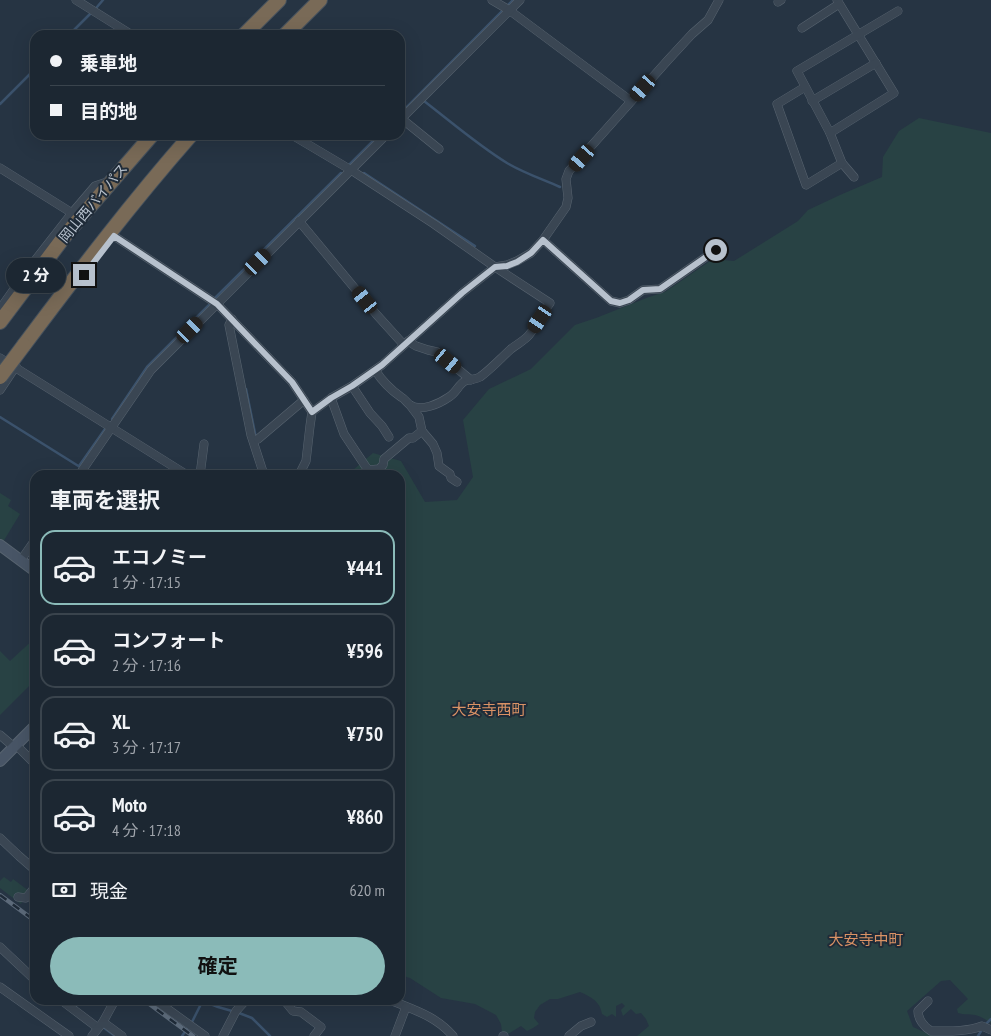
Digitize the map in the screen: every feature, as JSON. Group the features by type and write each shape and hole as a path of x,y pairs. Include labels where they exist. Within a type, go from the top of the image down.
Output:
{"highway":[{"path":"249,30 279,0"},
{"path":"290,30 320,0"},
{"name":"岡山西バイパス","path":"0,322 67,232 148,140"},
{"path":"0,378 85,264 156,175 187,140"}],"street":[{"path":"76,0 124,30"},
{"path":"492,0 507,9 631,102"},
{"path":"405,116 507,9 520,0"},
{"path":"312,412 375,370 462,293 495,267 507,266 531,253 543,240 566,207 568,198 566,180 569,172 680,47 708,20 719,0"},
{"path":"802,28 838,2 894,93 830,133"},
{"path":"854,177 842,163 830,133 797,71 898,11"},
{"path":"812,101 876,63"},
{"path":"805,87 777,104 806,185 842,163"},
{"path":"405,123 440,149"},
{"path":"300,140 351,170 434,224 550,303 529,335 478,378 465,381 456,392 435,404 418,408 410,405"},
{"path":"82,470 151,370 381,140"},
{"path":"0,168 72,213"},
{"path":"0,390 64,301 138,205 156,175"},
{"path":"0,309 26,272 95,186 112,180"},
{"path":"299,221 376,314 406,342 436,352 471,380"},
{"path":"114,236 217,304 231,322 292,382 312,412 306,461 302,470"},
{"path":"543,240 611,301 620,303 629,300 643,290 660,289 716,250"},
{"path":"231,322 251,435 262,470"},
{"path":"0,358 179,470"},
{"path":"375,370 380,378 395,394 403,398 419,417 422,431 433,444 437,453 439,466 457,482"},
{"path":"352,386 389,437"},
{"path":"331,398 344,434 368,470 379,469 383,465 384,460 408,438 413,438 422,431"},
{"path":"258,439 304,400"},
{"path":"201,470 204,444"},
{"path":"0,545 30,567"},
{"path":"21,560 30,547"},
{"path":"0,761 30,731"},
{"path":"0,735 30,760"},
{"path":"0,838 30,866"},
{"path":"18,897 26,898 30,893"},
{"path":"0,947 30,975"},
{"path":"0,987 69,1036"},
{"path":"928,1001 918,1011 918,1016 925,1027 931,1031 962,1031 986,1027"},
{"path":"69,1005 122,1036"},
{"path":"92,1036 101,1025 112,1005"},
{"path":"162,1005 205,1036"},
{"path":"223,1036 236,1011 241,1005"},
{"path":"288,1005 293,1011 301,1012 321,1027 314,1036"},
{"path":"401,1005 433,1018 454,1036"},
{"path":"395,1036 406,1007"},
{"path":"569,1036 581,1026 592,1022"}],"green space":[{"path":"919,118 991,133 991,1023 977,1016 958,1013 957,1009 968,999 950,980 941,981 907,1011 913,1027 933,1036 637,1036 649,1026 641,1013 636,1014 631,1009 623,1016 621,1010 625,1006 622,1003 616,1006 616,1017 612,1014 607,1017 602,1014 594,1000 580,992 558,999 550,999 540,1005 535,1012 534,1018 539,1024 533,1028 527,1031 521,1026 508,1034 502,1032 501,1024 496,1015 475,1004 441,998 405,976 405,470 353,470 373,453 401,461 425,502 457,500 473,477 463,420 489,389 531,369 575,325 665,292 713,259 734,261 798,221 808,210 882,177 883,157 899,131"},
{"path":"0,493 11,500 8,506 20,514 3,542 0,540"},
{"path":"30,643 30,685 0,715 0,651 10,661"},
{"path":"4,877 11,882 13,879 29,891 26,896 16,898 22,902 21,904 0,888 0,881"}],"waterway":[{"path":"97,7 103,0"},
{"path":"405,109 513,0"},
{"path":"74,30 91,13"},
{"path":"0,104 30,74"},
{"path":"424,101 475,141 507,163 560,187"},
{"path":"348,166 374,140"},
{"path":"215,298 341,173"},
{"path":"364,173 475,246"},
{"path":"112,419 147,367 210,304"},
{"path":"246,389 256,438"},
{"path":"0,417 80,467"},
{"path":"79,466 105,429"},
{"path":"182,1036 200,1005"},
{"path":"213,1005 232,1011"},
{"path":"239,1013 252,1018 270,1036"},
{"path":"978,1036 991,1019"},
{"path":"103,1027 115,1036"}],"railway":[{"path":"0,895 30,917"},
{"path":"151,1005 193,1036"}],"district":[{"name":"大安寺西町","path":"489,710"},
{"name":"大安寺中町","path":"866,940"}],"route":[{"path":"84,275 114,236 217,304 292,382 312,412 382,365 462,293 495,267 507,266 517,262 531,253 543,240 611,301 620,303 629,300 643,290 660,289 716,250"}]}
